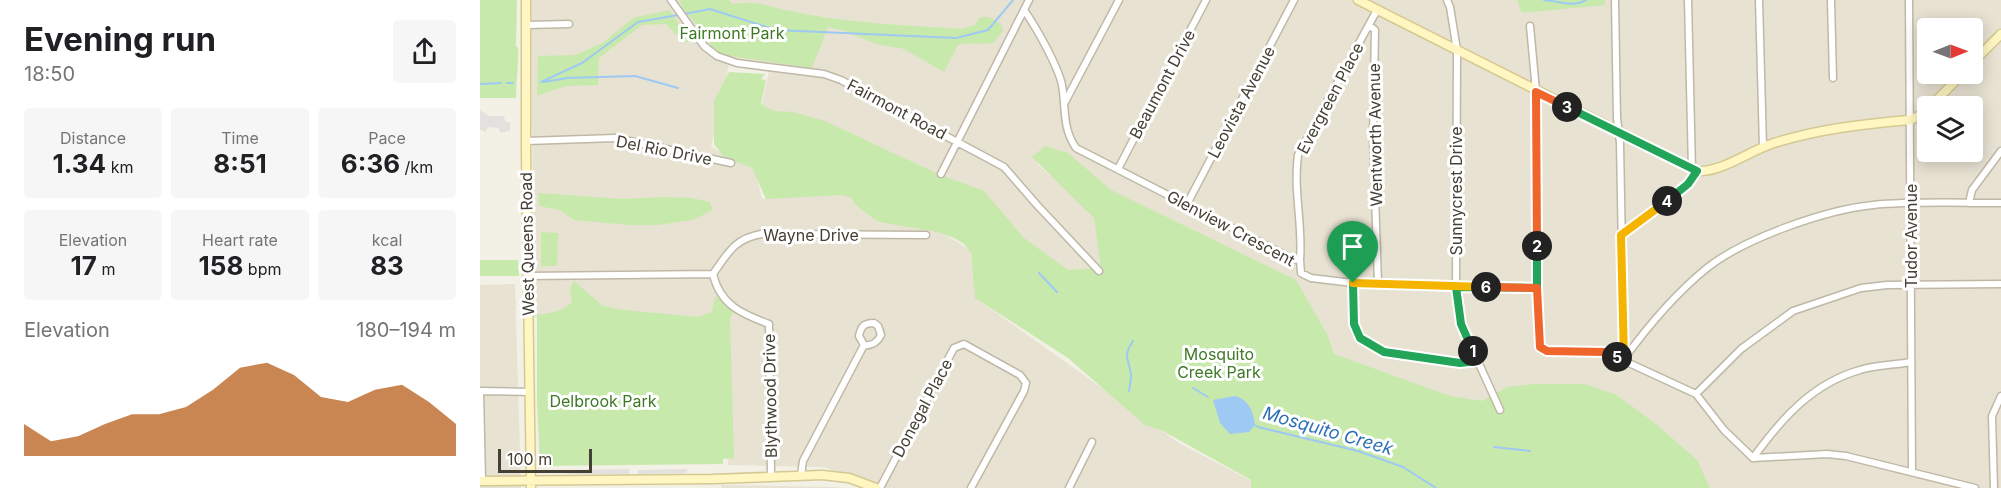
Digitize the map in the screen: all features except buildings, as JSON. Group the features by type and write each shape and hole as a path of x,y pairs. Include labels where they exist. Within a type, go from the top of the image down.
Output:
{"street":[{"name":"West Queens Road","path":"526,0 530,484"},
{"name":"Fairmont Road","path":"671,0 704,46 717,56 725,60 824,74 841,80 1004,167 1037,206 1099,271"},
{"path":"941,174 1029,0"},
{"path":"1065,102 1119,0"},
{"name":"Beaumont Drive","path":"1118,169 1206,0"},
{"name":"Leovista Avenue","path":"1187,204 1294,0"},
{"path":"1358,0 1695,171 1714,169 1763,147 1796,137 1850,125 1910,120 1917,117"},
{"name":"Sunnycrest Drive","path":"1447,0 1457,50 1456,287 1461,324 1500,410"},
{"path":"1615,0 1624,359"},
{"path":"1621,235 1688,184 1695,171 1691,152 1688,0"},
{"path":"1759,0 1763,147"},
{"path":"1831,0 1833,78"},
{"name":"Tudor Avenue","path":"1909,0 1912,472"},
{"name":"Glenview Crescent","path":"1024,10 1035,26 1061,82 1065,102 1065,124 1069,138 1076,148 1293,259 1300,260 1301,273 1311,278 1353,283 1537,288"},
{"name":"Evergreen Place","path":"1300,260 1302,241 1296,172 1298,155 1377,10"},
{"path":"527,25 569,24"},
{"name":"Wentworth Avenue","path":"1369,25 1374,30 1373,137 1378,283"},
{"path":"1530,26 1536,92 1537,288 1540,347 1547,351 1605,352 1696,394 1724,430 1754,458 1827,454 1846,456 1975,488"},
{"path":"1983,52 2001,34"},
{"path":"1941,96 1952,84"},
{"name":"Del Rio Drive","path":"526,141 615,138 731,163"},
{"path":"1969,203 1972,190 2001,151"},
{"path":"1624,359 1647,327 1708,267 1770,233 1837,210 1872,205 2001,203"},
{"name":"Wayne Drive","path":"713,274 734,245 747,236 761,234 926,235"},
{"path":"528,276 713,274"},
{"name":"Blythwood Drive","path":"713,274 716,285 726,301 742,314 769,324 771,476"},
{"path":"1353,283 1354,324 1360,338 1384,352 1460,363 1477,361"},
{"path":"1696,394 1741,349 1793,311 1860,288 2001,284"},
{"name":"Donegal Place","path":"878,488 954,348 964,344 1020,375 1026,383 1024,391 971,488"},
{"path":"801,475 803,461 864,345"},
{"path":"1754,458 1781,422 1813,391 1862,369 1911,363"},
{"path":"528,392 480,391 481,481 530,484 720,483 771,476 822,475 849,478 878,488"},
{"path":"1994,488 1992,416 2001,396"},
{"path":"1068,488 1092,442"}],"shaded area":[{"path":"531,0 686,0 740,11 729,0 2001,0 2001,488 1701,488 1345,365 1043,152 1037,164 1087,206 1115,234 1109,276 1056,276 759,117 769,72 729,65 711,147 755,170 762,199 856,194 878,223 930,225 970,250 977,299 1179,443 1265,488 873,488 824,467 728,465 724,332 564,316 534,317"},
{"path":"480,110 489,116 504,116 505,121 510,123 510,131 500,133 499,128 488,127 486,132 480,130"},
{"path":"515,284 521,488 480,488 480,285"},
{"path":"629,469 629,474 567,474 564,470"},
{"path":"688,469 686,473 638,474 638,470"},
{"path":"721,485 832,487 847,488 721,488"}],"green space":[{"path":"480,0 517,0 516,98 480,98"},
{"name":"Fairmont Park","path":"679,0 729,0 733,4 754,3 851,21 962,29 975,25 980,17 989,17 1001,24 1003,31 993,43 958,45 944,72 904,49 876,44 845,31 828,27 812,68 716,54 704,33 685,12"},
{"path":"1517,0 1605,0 1605,5 1522,13"},
{"path":"669,10 692,42 683,42 666,24 642,25 599,58 598,85 565,86 537,96 538,56 575,55 603,43 633,18"},
{"name":"Mosquito Creek Park","path":"729,72 765,74 761,79 766,80 761,104 773,111 793,112 825,121 938,174 984,191 1024,238 1068,270 1101,268 1094,218 1032,157 1045,146 1068,153 1111,190 1296,280 1327,334 1334,354 1450,396 1482,401 1507,387 1535,384 1584,384 1615,394 1656,424 1697,460 1710,488 1251,488 1251,480 1161,430 1145,425 1068,358 975,298 971,253 964,244 954,238 938,232 878,222 857,206 853,198 841,195 766,199 752,168 724,157 714,144 714,101"},
{"path":"538,193 622,199 691,198 710,202 713,210 693,220 657,225 574,220 560,210 539,206"},
{"path":"541,232 558,233 557,266 541,266"},
{"path":"480,260 518,260 519,276 480,276"},
{"name":"Delbrook Park","path":"574,281 603,306 624,310 698,317 712,312 715,296 735,310 730,318 734,458 723,459 723,464 540,466 537,315 560,310 572,302 570,289"}],"water":[{"path":"1235,396 1244,400 1251,411 1255,425 1249,432 1230,434 1220,423 1213,400"}],"waterway":[{"path":"684,14 710,9 776,30 956,38 988,30 1013,0"},
{"path":"1544,0 1571,4 1586,0"},
{"path":"541,82 582,63 638,22 678,15"},
{"name":"Mosquito Creek","path":"544,82 567,78 635,76 678,88"},
{"name":"Mosquito Creek","path":"480,84 501,83"},
{"name":"Mosquito Creek","path":"507,83 513,83"},
{"path":"1039,273 1057,292"},
{"path":"1129,391 1131,375 1127,355 1133,341"},
{"name":"Mosquito Creek","path":"1193,388 1208,397"},
{"name":"Mosquito Creek","path":"1253,424 1358,451 1403,467 1436,488"},
{"path":"1494,447 1530,451"}],"route":[{"path":"1353,283 1354,324 1360,338 1384,352 1460,363 1477,361 1461,324 1456,287 1537,288 1536,92 1697,171 1688,184 1621,235 1624,359 1605,352 1547,351 1540,347 1537,288 1353,283"}]}
